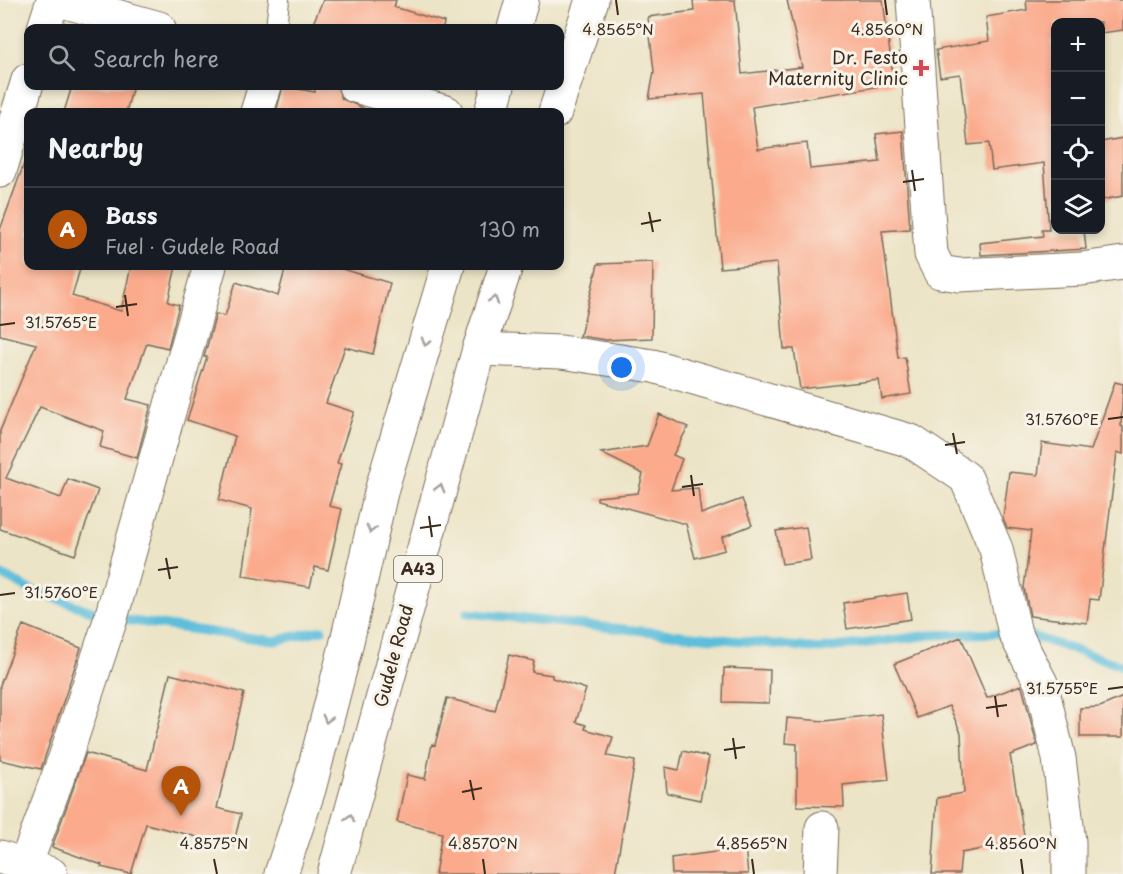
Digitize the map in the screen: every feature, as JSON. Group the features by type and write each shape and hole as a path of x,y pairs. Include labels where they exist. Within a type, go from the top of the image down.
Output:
{"main road":[{"path":"45,24 53,0"},
{"path":"59,0 145,24"},
{"path":"515,24 522,0"},
{"path":"564,85 592,0"},
{"path":"913,0 931,254 940,272 959,275 1082,269 1123,264"},
{"path":"0,171 25,90"},
{"path":"258,108 264,90"},
{"path":"369,90 432,108"},
{"path":"492,108 497,90"},
{"path":"556,108 562,90"},
{"path":"24,868 66,755 111,618 209,270"},
{"path":"281,874 309,789 345,650 382,488 447,270"},
{"name":"Gudele Road","path":"334,874 478,349 505,270"},
{"path":"478,349 561,352 653,366 911,441 966,478 996,549 1015,633 1041,682 1059,758 1069,842 1069,874"},
{"path":"820,874 822,828"}],"lane":[{"path":"276,24 279,0"}],"building":[{"path":"323,0 396,0 394,7 444,22 444,24 313,24"},
{"path":"693,0 735,0 742,74 802,67 787,0 883,0 894,84 752,107 758,149 807,143 810,169 880,162 876,134 903,131 910,229 882,231 898,358 905,357 911,394 882,399 879,380 800,389 794,349 784,349 777,263 720,268 704,94 649,99 654,72 648,17 694,11"},
{"path":"1026,0 1123,0 1123,30 1105,32 1105,18 1051,18 1051,234 1084,234 1086,249 981,255 980,243 1043,236 1042,230 1049,230 1044,163 992,170 989,143 968,145 960,74 940,77 936,50 989,41 986,17 1027,10"},
{"path":"71,90 132,90 127,108 65,108"},
{"path":"282,90 315,92 315,90 339,90 342,99 363,108 277,108"},
{"path":"1123,138 1123,196 1105,199 1105,180 1105,141"},
{"path":"24,164 24,270 80,270 72,296 121,311 130,270 175,270 168,302 179,305 168,348 147,343 127,399 151,405 137,458 100,447 104,431 40,407 6,478 61,498 68,479 98,490 75,555 0,529 0,431 36,344 0,335 0,230"},
{"path":"653,262 652,338 606,340 580,336 598,264"},
{"path":"285,270 346,270 390,283 373,354 345,347 326,403 354,412 337,463 341,464 329,506 342,509 328,570 315,567 310,587 243,576 252,509 219,500 235,436 187,420 207,357 204,357 216,314 225,316 236,282 278,296"},
{"path":"1115,382 1123,384 1121,426 1123,427 1123,454 1117,452 1099,600 1090,599 1087,623 1030,616 1024,588 1031,531 1007,528 1003,518 1009,472 1038,475 1042,443 1091,450"},
{"path":"659,414 688,427 673,455 682,459 671,490 698,488 701,514 742,499 752,525 722,537 725,550 695,558 686,524 597,500 597,497 638,493 643,474 601,453 647,446"},
{"path":"806,527 811,560 782,564 776,531"},
{"path":"907,593 911,619 847,629 843,603"},
{"path":"23,625 81,648 41,769 0,760 0,685"},
{"path":"961,637 987,698 1021,685 1037,745 1010,755 1025,841 961,853 959,874 932,874 937,798 964,793 961,733 949,706 917,718 894,664"},
{"path":"509,655 534,661 532,672 552,675 552,678 586,689 576,722 586,725 585,729 613,737 607,756 635,761 615,874 435,874 442,833 397,822 407,775 425,779 432,744 435,745 447,698 495,711"},
{"path":"724,668 770,670 769,703 723,702"},
{"path":"170,674 244,693 217,808 241,814 233,846 146,824 131,874 101,867 102,865 52,847 86,753 147,770"},
{"path":"1123,697 1123,737 1080,737 1080,708 1100,707"},
{"path":"881,714 889,780 843,785 844,807 797,806 797,744 785,743 787,718 825,721"},
{"path":"683,751 709,757 700,800 667,793 665,767 679,770"},
{"path":"745,848 748,874 672,874 671,858"}],"waterway":[{"path":"0,574 29,589 111,618 274,641 322,630"},
{"path":"467,613 820,649 931,635 1009,633"},
{"path":"1023,633 1123,666"}],"place":[{"name":"Dr. Festo Maternity Clinic","path":"921,68"},
{"name":"Bass","path":"181,816"}]}
